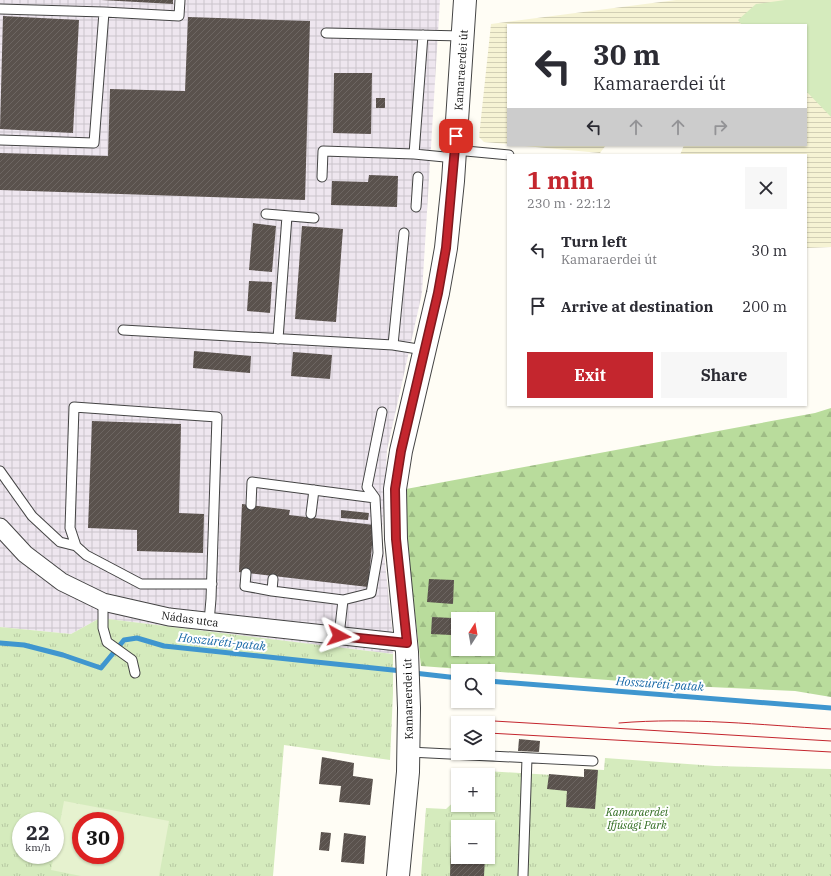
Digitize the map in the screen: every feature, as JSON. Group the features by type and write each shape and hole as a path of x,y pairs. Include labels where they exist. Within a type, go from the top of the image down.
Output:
{"street":[{"name":"Kamaraerdei út","path":"398,876 409,752 409,684 396,539 395,489 401,451 446,248 455,154 465,0"},
{"name":"Nádas utca","path":"0,527 25,554 62,582 102,602 169,617 339,636 407,652"}],"lane":[{"path":"0,9 179,16 180,0"},
{"path":"0,140 94,143 104,12"},
{"path":"326,33 463,36"},
{"path":"414,154 423,35"},
{"path":"322,176 323,151 507,155"},
{"path":"416,207 418,177"},
{"path":"266,214 314,218"},
{"path":"278,339 287,216"},
{"path":"393,345 404,233"},
{"path":"123,330 393,345 424,350"},
{"path":"76,546 70,528 74,407 217,417 212,584 209,622"},
{"path":"246,573 245,586 272,592 343,600 371,593 378,553 375,498 367,487 382,412"},
{"path":"0,471 32,516 60,542 76,546 86,555 141,584 212,584"},
{"path":"251,505 252,482 375,498"},
{"path":"311,514 314,490"},
{"path":"272,592 273,579"},
{"path":"339,636 343,600"},
{"path":"102,602 103,628 107,642 132,660 135,673"},
{"path":"409,752 592,761"},
{"path":"523,876 527,758"}],"shaded area":[{"path":"0,0 440,0 422,293 387,450 382,535 392,628 393,654 100,618 71,634 0,627"},
{"path":"676,0 831,0 831,247 807,248 807,154 680,154 684,146 807,146 807,24 507,24 507,144 484,142 479,137 491,24"},
{"path":"525,146 605,146 600,153"}],"green space":[{"path":"785,0 831,0 831,117 807,92 807,24 741,24 738,20 756,4"},
{"path":"831,408 831,697 795,691 688,686 495,672 495,664 451,664 451,668 421,666 405,526 406,489 815,413"},
{"path":"100,618 393,654 390,760 284,745 273,876 0,876 0,627 71,634"},
{"name":"Kamaraerdei Ifjúsági Park","path":"605,758 715,766 831,769 831,876 421,876 426,808 446,809 451,804 451,812 495,812 495,772 584,777 584,769 604,770"},
{"path":"64,801 122,812 72,812 72,864 124,864 124,812 169,821 159,876 81,876 51,870 52,864 64,864 64,812 62,812"}],"building":[{"path":"101,0 173,0 173,4"},
{"path":"3,16 79,20 73,133 0,129"},
{"path":"188,17 310,21 305,200 0,190 0,153 108,156 110,89 185,91"},
{"path":"334,73 372,73 371,134 333,133"},
{"path":"376,98 385,98 385,108 376,108"},
{"path":"369,175 398,176 397,207 331,205 332,181 368,182"},
{"path":"253,223 276,226 272,272 249,270"},
{"path":"302,226 343,229 336,322 295,319"},
{"path":"249,281 272,282 270,313 247,311"},
{"path":"194,351 251,356 250,373 193,368"},
{"path":"293,352 332,355 330,379 291,376"},
{"path":"92,421 181,424 179,513 204,514 203,553 137,551 137,530 88,528"},
{"path":"242,504 290,510 289,515 374,525 368,587 239,572"},
{"path":"341,510 369,513 368,520 341,518"},
{"path":"429,579 454,580 453,604 427,602"},
{"path":"432,617 451,618 451,635 431,634"},
{"path":"519,739 540,741 539,752 518,751"},
{"path":"322,757 354,763 353,776 373,779 370,805 339,802 341,786 319,784"},
{"path":"584,769 598,770 595,809 566,807 567,791 547,789 549,774 584,777"},
{"path":"321,832 331,833 329,851 319,850"},
{"path":"344,833 366,836 364,864 341,862"},
{"path":"451,840 451,864 485,864 484,876 450,876"}],"waterway":[{"name":"Hosszúréti-patak","path":"0,643 24,645 63,655 101,668 124,640 137,638 164,646 402,671"},
{"name":"Hosszúréti-patak","path":"414,673 451,677"},
{"name":"Hosszúréti-patak","path":"495,682 831,708"}],"tram line":[{"path":"495,721 831,741"},
{"path":"619,723 646,721 699,721 831,729"},
{"path":"495,733 831,752"}],"route":[{"path":"339,636 407,643 396,539 394,507 395,489 401,451 438,293 446,248 450,222 456,136"}]}
